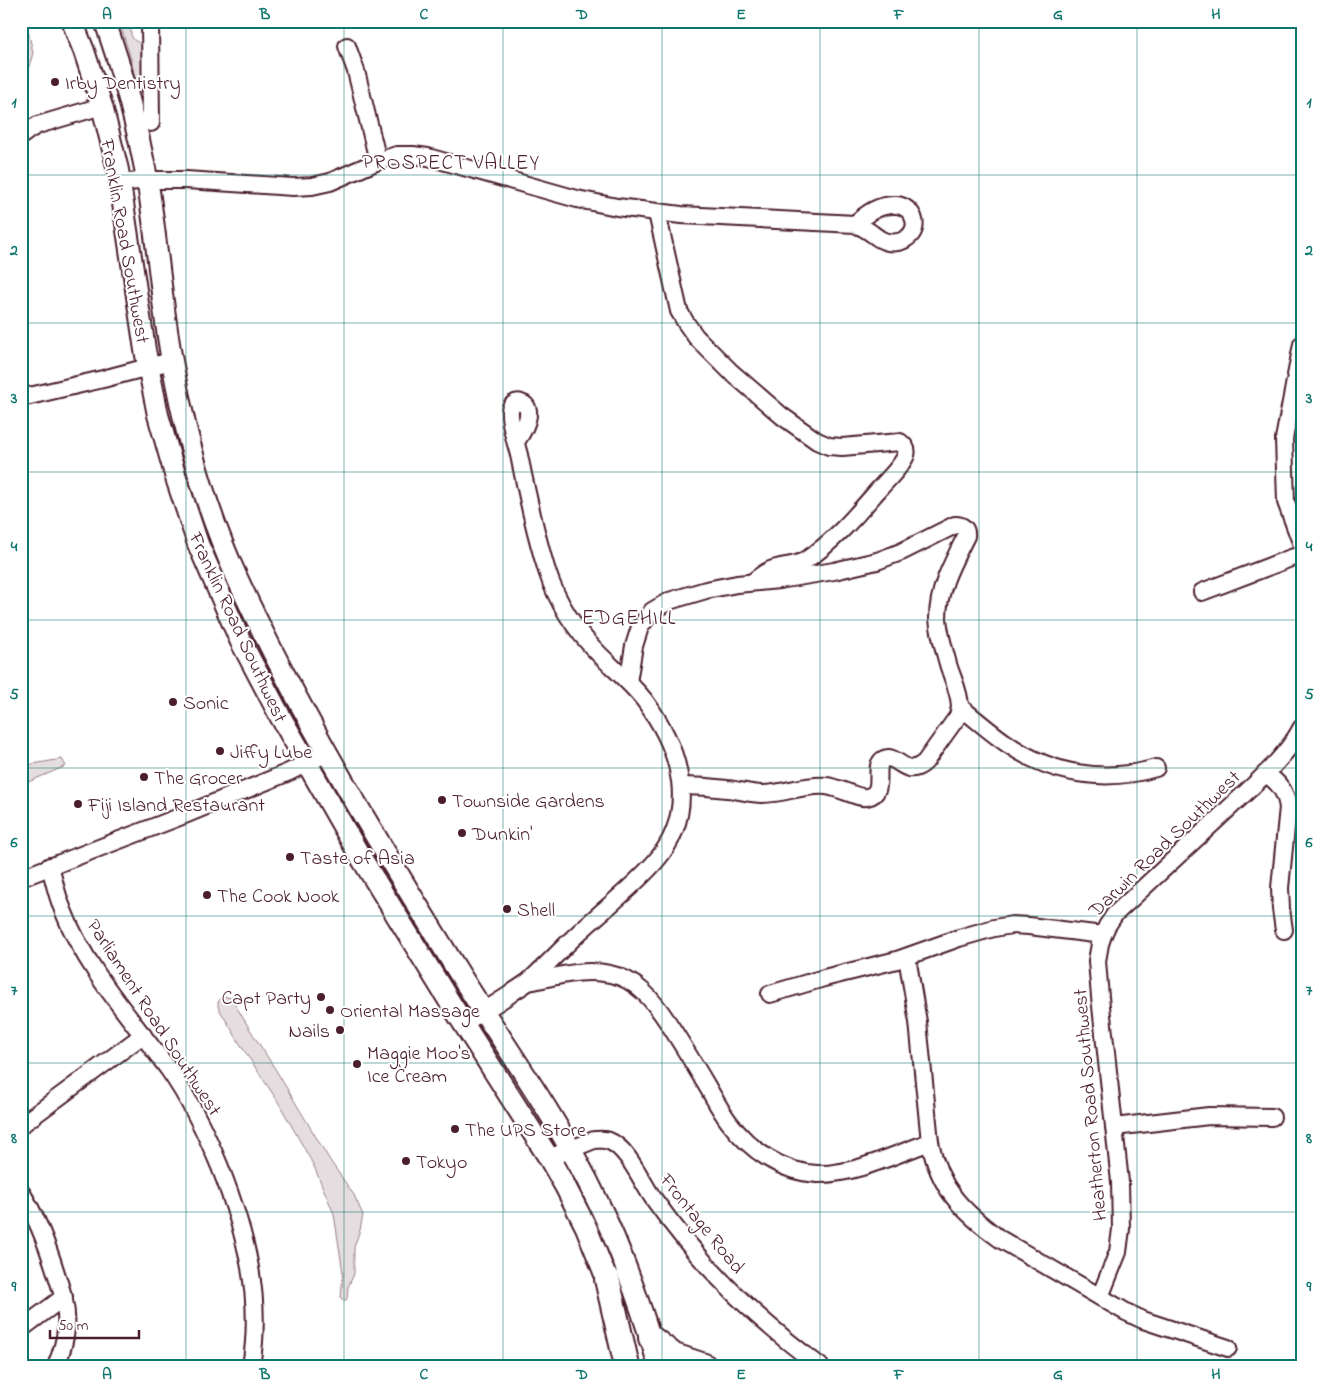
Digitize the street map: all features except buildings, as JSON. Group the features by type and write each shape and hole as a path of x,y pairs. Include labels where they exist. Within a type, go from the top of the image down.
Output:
{"highway":[{"path":"607,1279 627,1366"},
{"path":"651,1338 674,1356 704,1366"}],"main road":[{"name":"Franklin Road Southwest","path":"72,21 102,106 120,183 148,366 158,415 198,544 240,640 306,763 360,856 565,1186 586,1228 607,1279 636,1366"},
{"name":"Franklin Road Southwest","path":"105,21 118,58 135,120 147,180 172,361 190,441 225,548 257,620 300,705 327,753 397,871 571,1149 598,1200 616,1242 639,1301 659,1366"}],"street":[{"path":"150,21 151,123"},
{"path":"347,46 356,70 378,161"},
{"path":"21,136 38,125 102,106"},
{"path":"120,183 147,180 186,180 293,187 312,186 330,182 378,161 397,155 413,155 428,157 577,200 617,208 656,213 855,224"},
{"path":"656,213 679,311 696,337 730,371 782,416 816,441 829,446 842,447 885,444 895,441 904,445 906,450 906,455 894,472 835,536 813,555 796,564 773,569 762,574 752,582"},
{"path":"1302,344 1284,439 1286,502 1302,545"},
{"path":"21,398 172,361"},
{"path":"464,1023 528,982 656,861 676,823 681,802 681,786 676,759 670,742 658,721 628,682 597,652 578,630 563,608 552,585 546,570 516,441"},
{"path":"628,682 636,636 645,618 652,611 669,601 706,590 834,571 878,560 901,552 955,525 964,527 966,536 943,586 938,620 948,665 960,698 960,708 958,716 920,767 909,768 889,758 883,759 878,767 878,788 867,797 859,797 840,789 826,786 809,786 777,794 760,794 707,786 681,786"},
{"path":"1202,592 1291,558 1302,556"},
{"path":"960,708 1009,745 1057,768 1087,775 1106,776 1140,773 1156,768"},
{"name":"Darwin Road Southwest","path":"770,994 907,957 959,938 994,928 1029,926 1102,935 1115,914 1265,774 1285,753 1302,727"},
{"path":"21,878 182,816 327,753"},
{"path":"1265,774 1280,786 1286,797 1288,807 1280,888 1284,930"},
{"name":"Parliament Road Southwest","path":"50,866 62,909 81,947 95,971 169,1071 196,1114 224,1177 243,1233 252,1270 255,1335 251,1366"},
{"name":"Heatherton Road Southwest","path":"1100,1297 1118,1252 1120,1240 1120,1182 1097,961 1102,935"},
{"path":"907,957 918,1022 932,1155 944,1183 954,1198 968,1213 1000,1239 1100,1297 1143,1320 1228,1348"},
{"path":"528,982 566,974 596,972 622,977 632,983 648,996 658,1008 732,1126 753,1148 768,1159 784,1167 800,1172 817,1174 836,1173 854,1169 930,1142"},
{"path":"21,1125 143,1035"},
{"path":"1114,1127 1209,1116 1272,1117"},
{"name":"Frontage Road","path":"549,1158 594,1140 610,1141 618,1146 681,1236 708,1267 770,1327 820,1366"},
{"path":"21,1192 36,1220 49,1251 64,1297 66,1328 64,1345 56,1366"},
{"path":"21,1329 64,1297"}],"shaded area":[{"path":"21,21 26,21 33,53 29,67 29,101 26,110 21,116"},
{"path":"119,21 133,21 132,36 137,42 145,43 145,123 131,59"},
{"path":"62,759 66,766 21,785 21,766"},
{"path":"223,996 231,998 331,1162 354,1195 363,1215 354,1247 354,1274 348,1287 347,1299 344,1301 341,1298 343,1273 334,1214 313,1164 277,1100 218,1007 218,1002"}],"place":[{"name":"Irby Dentistry","path":"55,82"},
{"name":"Sonic","path":"173,702"},
{"name":"Jiffy Lube","path":"220,751"},
{"name":"The Grocer","path":"144,777"},
{"name":"Townside Gardens","path":"442,800"},
{"name":"Fiji Island Restaurant","path":"78,804"},
{"name":"Dunkin'","path":"462,833"},
{"name":"Taste of Asia","path":"290,857"},
{"name":"The Cook Nook","path":"207,895"},
{"name":"Shell","path":"507,909"},
{"name":"Capt Party","path":"321,997"},
{"name":"Oriental Massage","path":"330,1010"},
{"name":"Nails","path":"340,1030"},
{"name":"Maggie Moo's Ice Cream","path":"357,1064"},
{"name":"The UPS Store","path":"455,1129"},
{"name":"Tokyo","path":"406,1161"}],"district":[{"name":"PROSPECT VALLEY","path":"451,162"},
{"name":"EDGEHILL","path":"629,617"}]}
